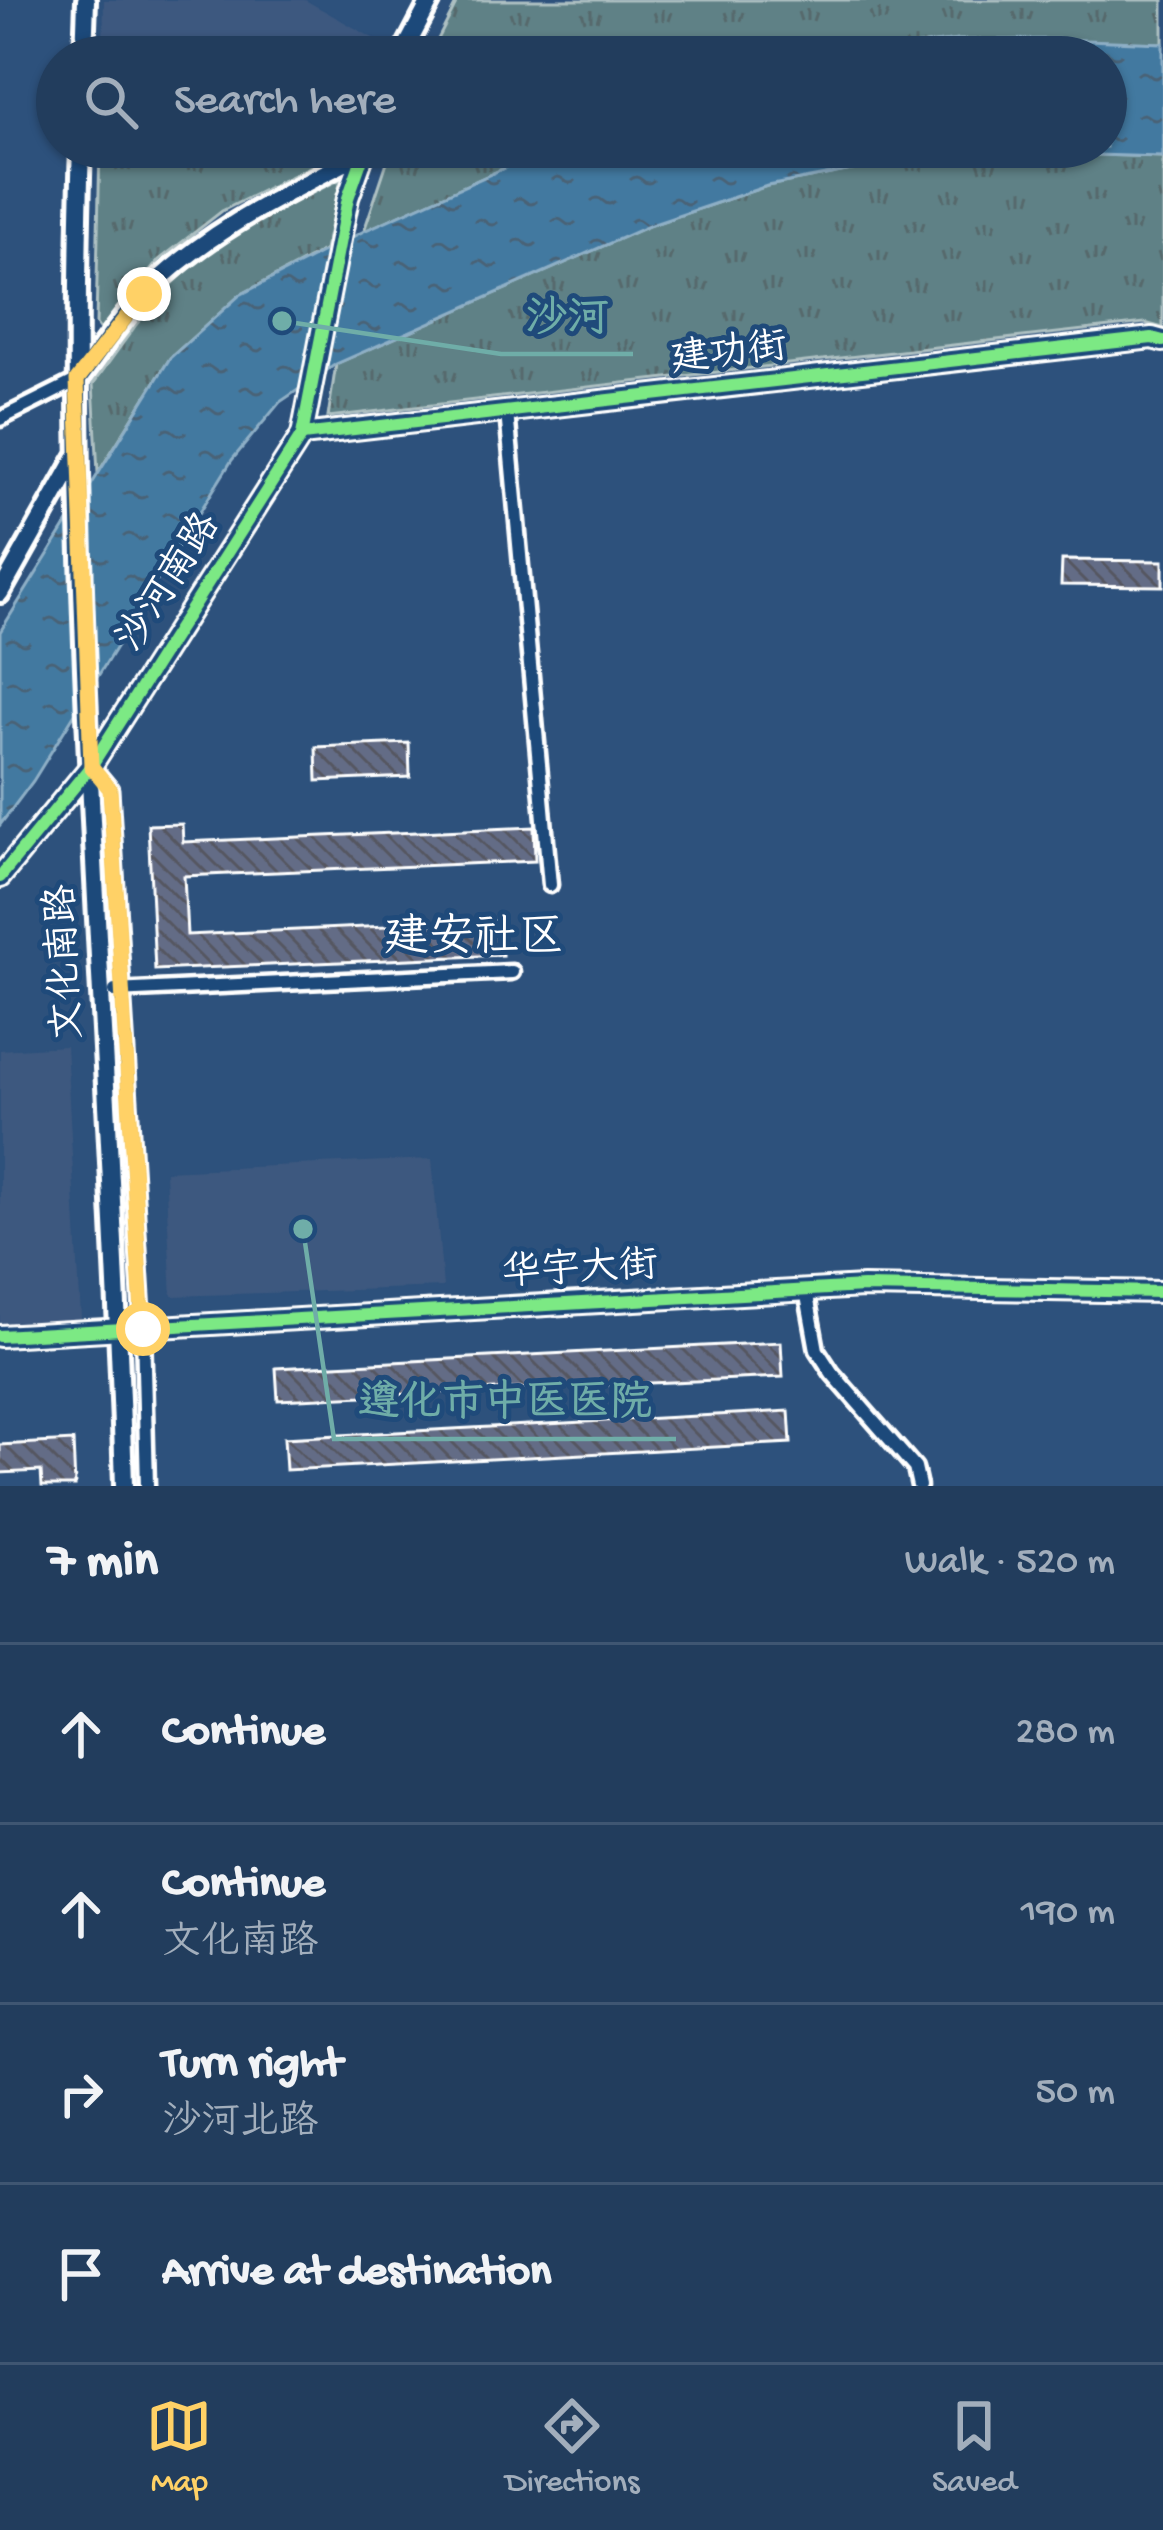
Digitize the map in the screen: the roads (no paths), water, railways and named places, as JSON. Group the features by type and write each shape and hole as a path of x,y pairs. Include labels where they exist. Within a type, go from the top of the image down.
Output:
{"street":[{"path":"85,36 86,0"},
{"path":"412,36 430,0"},
{"name":"文化南路","path":"81,168 78,491 124,1486"},
{"path":"0,419 77,380 144,294 202,243 332,168"},
{"path":"302,435 348,198 359,168"},
{"name":"建功街","path":"302,435 1163,340"},
{"path":"507,412 550,885"},
{"name":"沙河南路","path":"0,878 91,766 302,435"},
{"path":"0,592 78,455"},
{"path":"91,766 110,789 143,1329 147,1486"},
{"path":"102,992 512,972"},
{"name":"华宇大街","path":"0,1336 863,1287 1163,1292"},
{"path":"806,1290 818,1350 915,1468 919,1486"}],"water":[{"path":"1127,42 1163,43 1163,157 1127,156"},
{"path":"504,168 862,168 767,186 651,225 336,364 280,402 232,460 33,781 0,825 0,632 170,358 240,295 364,231"}],"place":[{"name":"沙河","path":"282,321"},
{"name":"遵化市中医医院","path":"303,1229"}],"district":[{"name":"建安社区","path":"474,940"}]}
